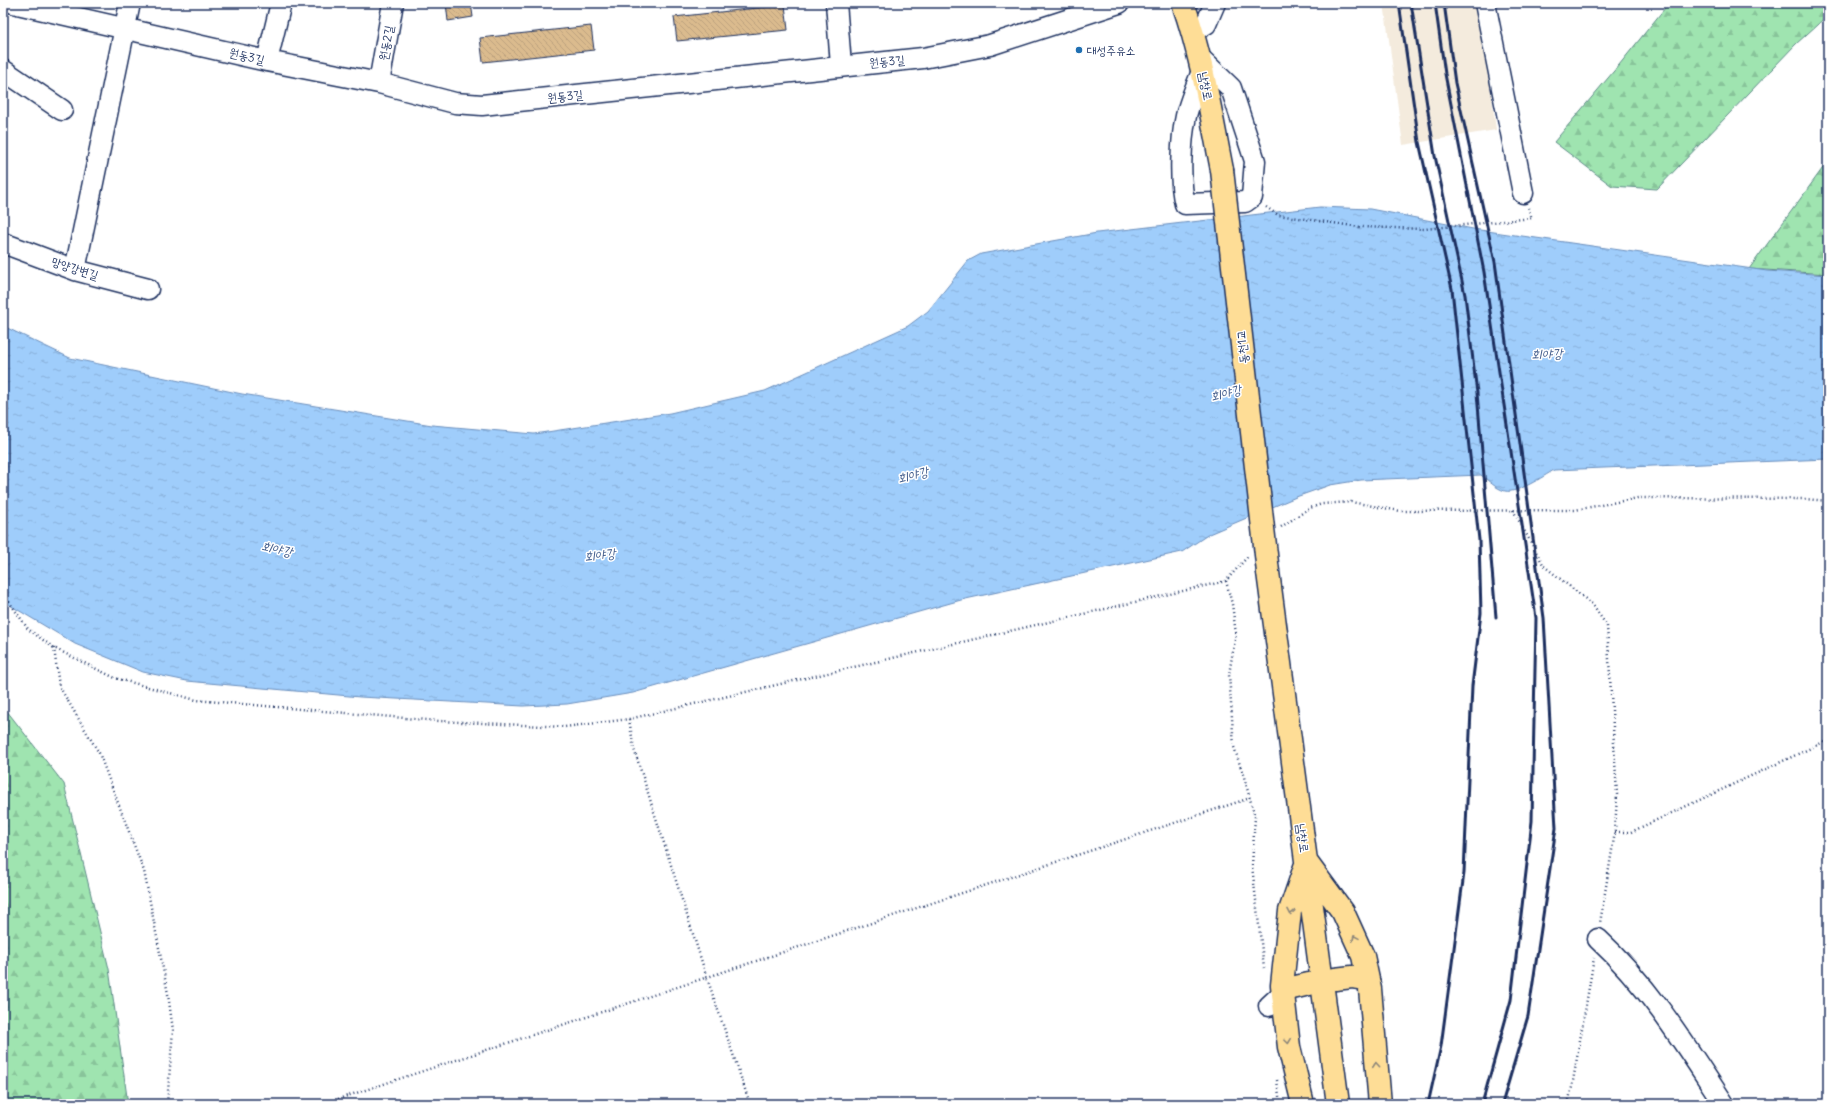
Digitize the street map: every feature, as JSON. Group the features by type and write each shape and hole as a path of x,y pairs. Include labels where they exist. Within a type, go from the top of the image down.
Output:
{"main road":[{"name":"남창로","path":"1183,3 1193,32 1201,64 1222,170"},
{"name":"동천1교","path":"1222,170 1268,572"},
{"name":"남창로","path":"1268,572 1338,1104"},
{"path":"1306,862 1343,912 1363,956 1370,989 1380,1104"},
{"path":"1303,1104 1276,1000 1282,985 1290,911 1306,862"},
{"path":"1335,979 1352,977 1368,979"},
{"path":"1276,1000 1292,988 1309,984"}],"street":[{"name":"원동3길","path":"13,3 267,61 378,83 455,103 482,105 841,65 923,58 990,45 1119,3"},
{"path":"76,270 130,3"},
{"path":"267,61 280,3"},
{"name":"원동2길","path":"378,83 393,3"},
{"path":"836,3 841,65"},
{"path":"1193,32 1206,24 1215,3"},
{"path":"1489,8 1523,193"},
{"path":"1201,64 1231,88 1256,161 1252,197 1244,202 1185,204 1182,192 1183,140 1186,116 1201,64"},
{"path":"3,70 62,110"},
{"name":"망양강변길","path":"3,243 76,270 148,290"},
{"path":"1598,939 1615,955 1661,1010 1724,1104"}],"path":[{"path":"1252,197 1278,215 1360,227 1425,229 1532,218 1523,193"},
{"path":"1275,532 1287,522 1310,508 1322,504 1351,502 1400,511 1574,510 1638,498 1805,499 1828,501"},
{"path":"1513,510 1544,566 1592,604 1607,626 1617,794 1614,832 1598,939 1568,1104"},
{"path":"3,596 8,600 28,629 54,648 115,678 196,700 447,722 566,727 629,719 1226,581 1252,552"},
{"path":"1226,581 1232,604 1236,634 1228,674 1234,747 1255,817 1252,866 1265,975"},
{"path":"54,648 59,686 99,753 144,870 168,994 173,1030 167,1104"},
{"path":"629,719 634,749 707,978 750,1104"},
{"path":"1614,832 1631,832 1828,740"},
{"path":"324,1104 1250,798"},
{"path":"1277,1077 1280,1104"}],"shaded area":[{"path":"1384,3 1480,3 1496,130 1403,145"}],"green space":[{"path":"1669,3 1828,3 1828,15 1796,44 1657,189 1612,186 1554,142"},
{"path":"1828,161 1828,274 1749,269"},
{"path":"3,706 64,784 109,969 128,1104 3,1104"}],"water":[{"name":"회야강","path":"1320,207 1370,209 1473,229 1767,271 1828,275 1828,459 1554,470 1530,484 1510,491 1505,491 1498,488 1481,475 1361,480 1330,485 1296,497 1209,534 1182,552 961,600 633,693 567,704 523,706 360,697 187,681 143,672 75,644 3,601 3,326 70,358 242,394 432,425 534,434 670,413 765,391 908,326 928,311 968,261 981,254 1097,233"}],"building":[{"path":"446,3 471,3 473,17 448,21"},
{"path":"785,5 788,30 677,41 674,17"},
{"path":"591,26 594,50 483,62 480,38"}],"railway":[{"path":"1399,3 1419,142 1452,289 1479,540 1481,613 1472,686 1464,873 1441,1046 1428,1104"},
{"path":"1411,3 1435,156 1465,295 1477,393 1496,617"},
{"path":"1435,3 1445,74 1484,272 1536,618 1532,821 1511,1000 1482,1104"},
{"path":"1444,3 1455,83 1495,262 1544,618 1556,828 1528,1016 1502,1104"}],"place":[{"name":"대성주유소","path":"1079,50"}]}
